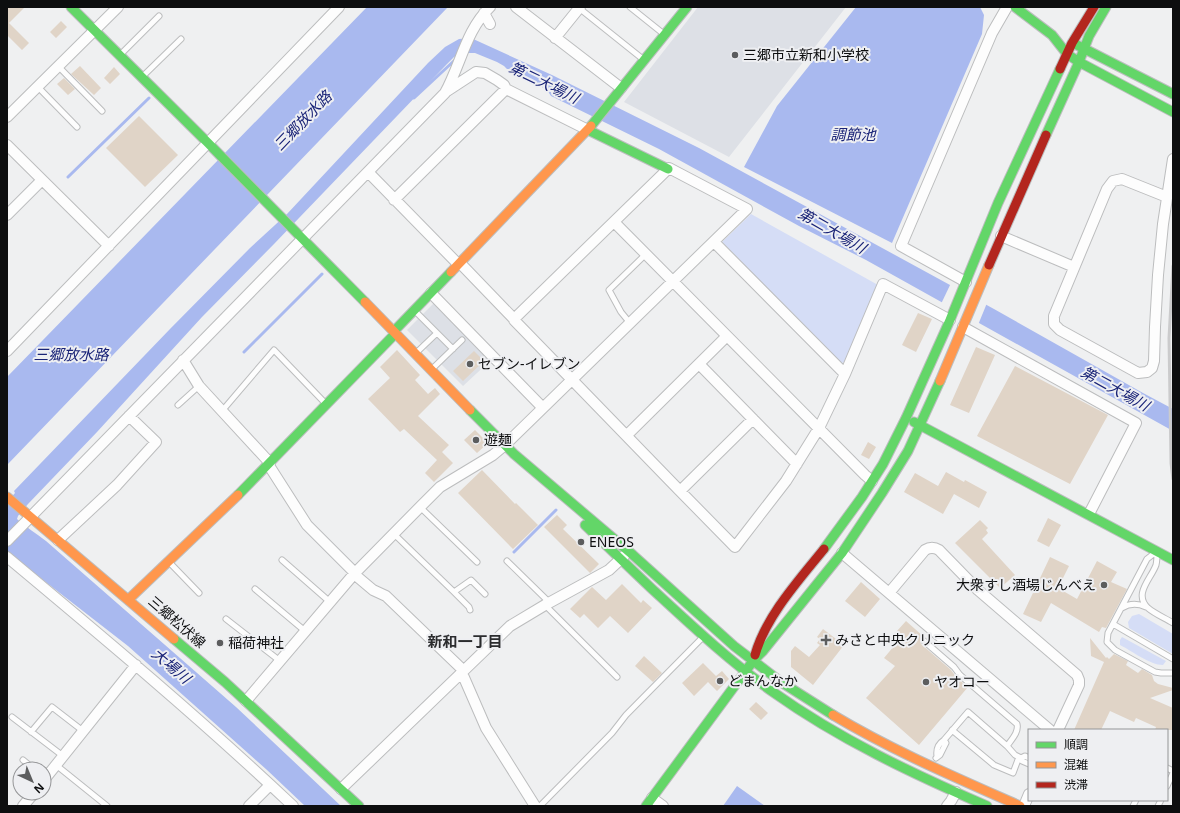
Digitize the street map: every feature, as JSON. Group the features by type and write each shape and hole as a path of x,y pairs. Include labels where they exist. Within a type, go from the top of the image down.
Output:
{"street":[{"path":"71,7 505,445 527,466 629,551 712,628 780,682 826,711 881,742 932,767 1020,806"},
{"path":"7,117 118,7"},
{"path":"7,351 339,7"},
{"path":"516,7 621,88"},
{"path":"965,285 901,246 992,33 1007,7"},
{"path":"1015,7 1052,35 1067,54 1079,62 1173,112"},
{"path":"753,661 758,644 782,601 828,544 883,464 906,418 951,318 998,203 1072,43 1094,7"},
{"path":"663,806 649,802 745,671 763,652 842,553 882,493 921,425 964,325 976,293 1079,62 1088,36 1106,7"},
{"path":"555,38 580,8"},
{"path":"487,10 490,24"},
{"path":"445,93 452,80 475,23 487,10"},
{"path":"129,599 169,563 269,463 393,336 396,329 590,127 665,36 683,10"},
{"path":"1052,35 1072,43 1173,94"},
{"path":"7,541 27,518 129,416 300,238 368,172 445,93 476,72 485,73 504,85 506,89 590,127 747,209 505,445 493,455 440,487 354,574 246,701"},
{"path":"394,200 506,89"},
{"path":"7,145 109,246"},
{"path":"1167,197 1122,179 1113,181 1107,189 1054,316 1054,324 1060,330 1138,372 1147,372 1152,368 1154,362 1158,275 1173,159"},
{"path":"514,318 668,169"},
{"path":"368,172 394,200 514,318 514,320 735,547 771,502 819,428 845,374 883,284 951,318"},
{"path":"7,215 42,180"},
{"path":"614,222 864,475 872,481"},
{"path":"1001,236 1074,267"},
{"path":"714,242 845,374"},
{"path":"431,293 543,408"},
{"path":"964,325 1136,423 1089,514"},
{"path":"627,435 727,336"},
{"path":"183,360 199,386 269,463 307,525 354,574 373,590 386,596 463,672 486,728 535,806"},
{"path":"699,364 797,464"},
{"path":"58,540 117,485 156,442 129,416"},
{"path":"906,418 1173,560"},
{"path":"680,491 753,419"},
{"path":"527,466 546,488 621,559 704,637 745,671 796,708 844,736 881,756 984,805"},
{"name":"三郷松伏線","path":"7,497 27,518 58,540 129,599 246,701 359,806"},
{"path":"889,592 925,550 930,548 939,550 978,590 1077,675 1079,685 1058,729"},
{"path":"341,789 510,626 609,570 629,551"},
{"path":"842,553 1049,729"},
{"path":"7,557 203,723 293,806"},
{"path":"52,770 136,665"},
{"path":"249,806 270,785"},
{"path":"947,806 952,801 956,792"},
{"path":"1024,806 1028,796"}],"lane":[{"path":"630,7 665,36"},
{"path":"580,8 645,60"},
{"path":"118,56 159,16"},
{"path":"141,78 181,39"},
{"path":"58,66 102,111"},
{"path":"38,87 77,127"},
{"path":"630,323 620,312 609,290 646,254"},
{"path":"414,310 453,349"},
{"path":"416,354 437,333"},
{"path":"431,370 462,340"},
{"path":"222,411 274,350 326,404"},
{"path":"178,406 199,386"},
{"path":"420,507 477,562"},
{"path":"393,534 454,592 469,607 470,610"},
{"path":"1149,608 1143,602 1142,596 1143,590 1156,564 1157,551"},
{"path":"1157,551 1147,559 1113,624 1107,638 1107,642 1110,647 1155,672 1173,673"},
{"path":"282,560 330,602"},
{"path":"507,561 617,677"},
{"path":"169,563 199,593"},
{"path":"454,592 471,580 485,594"},
{"path":"255,589 305,631"},
{"path":"1121,609 1131,604 1142,605 1173,623"},
{"path":"226,620 280,661"},
{"path":"1113,624 1173,659"},
{"path":"540,806 612,733 626,715 704,637"},
{"path":"924,641 954,667 960,675 1017,724 1018,729 1007,746"},
{"path":"31,732 52,707 82,731"},
{"path":"932,767 937,756 940,754 946,743 944,740 968,712 1007,746 1015,755 1028,764"},
{"path":"12,717 63,756"},
{"path":"952,730 994,766 1013,773 1020,758 1025,756 1028,758"},
{"path":"56,765 107,806"},
{"path":"1168,784 1173,772"}],"shaded area":[{"name":"三郷市立新和小学校","path":"698,7 846,7 729,157 624,102"},
{"path":"751,214 878,285 846,362 840,363 722,242"},
{"path":"435,302 491,360 463,386 407,330"},
{"path":"1139,614 1173,634 1173,654 1129,628 1128,622 1132,616"},
{"path":"1122,637 1166,661 1163,665 1152,663 1141,657 1120,645 1120,640"}],"water":[{"name":"三郷放水路","path":"367,7 448,7 7,465 7,377"},
{"name":"調節池","path":"856,7 980,7 984,15 982,34 892,243 744,167 777,106"},
{"path":"471,38 552,75 699,148 994,309 1173,409 1173,431 866,260 799,226 659,149 551,96 547,90 512,69 507,69 497,62 475,53 463,53 454,57 447,64 202,317 97,432 28,504 17,519 46,541 236,707 341,806 305,806 267,770 128,646 7,552 7,502 15,493 14,491 170,329 250,248 287,214 428,63 445,47 459,39"},
{"path":"737,786 765,806 723,806"}],"pier":[{"path":"951,283 987,303 978,325 941,304"}],"building":[{"path":"7,7 25,7 9,23 29,43 22,50 7,35"},
{"path":"61,21 67,27 56,38 50,32"},
{"path":"80,66 101,88 94,95 71,74"},
{"path":"114,67 120,74 110,84 104,78"},
{"path":"64,78 75,89 68,95 57,84"},
{"path":"139,116 178,155 145,187 106,148"},
{"path":"918,313 932,319 916,352 902,345"},
{"path":"976,347 995,355 969,413 950,405"},
{"path":"397,350 420,375 415,380 428,394 435,388 440,394 418,416 449,445 442,452 453,463 434,482 425,473 437,460 404,429 400,432 368,399 390,378 380,367"},
{"path":"474,351 484,361 463,381 453,371"},
{"path":"1015,366 1108,415 1070,484 977,436"},
{"path":"475,430 488,443 477,453 464,440"},
{"path":"868,442 876,447 869,459 861,455"},
{"path":"482,470 538,525 513,549 458,493"},
{"path":"946,472 987,492 979,508 954,494 943,514 904,492 915,473 938,486"},
{"path":"557,515 567,525 563,529 599,564 590,573 544,527"},
{"path":"1048,518 1061,525 1049,547 1037,541"},
{"path":"980,520 988,528 986,530 988,533 982,539 1015,575 1000,588 955,543"},
{"path":"1050,557 1069,566 1058,588 1077,599 1097,561 1117,572 1111,582 1127,589 1106,628 1102,627 1099,632 1051,603 1041,622 1023,614"},
{"path":"861,582 880,599 865,617 845,601"},
{"path":"622,584 641,603 643,600 652,608 628,633 610,616 598,628 584,614 580,618 570,609 592,587 606,600"},
{"name":"ヤオコー","path":"906,621 924,637 920,640 921,644 968,687 919,745 866,698 895,666 884,658 894,646 888,641"},
{"path":"823,629 844,645 813,685 791,667 791,651 795,646 809,657 820,645 817,643 820,639 817,637"},
{"path":"1090,638 1106,658 1107,657 1109,659 1114,654 1128,661 1126,665 1138,673 1142,669 1152,675 1154,681 1158,684 1173,688 1173,690 1150,698 1173,708 1173,730 1155,729 1156,727 1136,718 1134,722 1110,711 1101,729 1074,729 1104,662 1091,656"},
{"path":"644,656 662,673 653,682 635,666"},
{"path":"703,663 716,676 722,671 729,679 717,691 708,682 694,696 682,683"},
{"path":"756,702 768,713 761,720 749,709"}],"waterway":[{"path":"414,98 456,59"},
{"path":"68,177 149,98"},
{"path":"244,352 322,274"},
{"path":"514,552 556,510"}],"railway":[{"path":"1173,266 1169,338 1171,463 1173,479"}],"traffic: fast":[{"path":"71,7 365,302"},
{"path":"591,126 687,7"},
{"path":"1015,7 1052,35 1067,54 1079,62 1173,112"},
{"path":"1046,135 1089,36 1106,7"},
{"path":"1075,44 1173,94"},
{"path":"824,549 862,497 883,464 906,418 950,320 998,203 1060,69"},
{"path":"588,130 668,169"},
{"path":"238,495 393,336 396,329 451,272"},
{"path":"646,806 753,661 763,651 842,553 908,451 940,381"},
{"path":"470,410 514,454 633,555 734,646 781,682 833,715"},
{"path":"914,422 1173,560"},
{"path":"585,525 710,642 773,692 824,725 877,755 987,806"},
{"path":"174,639 225,682 359,806"}],"traffic: slow":[{"path":"451,272 591,126"},
{"path":"940,381 989,265"},
{"path":"365,302 470,410"},
{"path":"129,599 238,495"},
{"path":"7,497 174,639"},
{"path":"833,715 902,752 1020,806"}],"traffic: jam":[{"path":"1060,69 1072,43 1094,7"},
{"path":"989,265 1046,135"},
{"path":"755,655 760,641 775,612 824,549"}],"place":[{"name":"三郷市立新和小学校","path":"735,55"},
{"name":"セブン-イレブン","path":"470,364"},
{"name":"遊麺","path":"476,440"},
{"name":"ENEOS","path":"581,542"},
{"name":"大衆すし酒場じんべえ","path":"1104,585"},
{"name":"みさと中央クリニック","path":"826,640"},
{"name":"稲荷神社","path":"220,643"},
{"name":"どまんなか","path":"720,681"},
{"name":"ヤオコー","path":"926,682"}],"district":[{"name":"新和一丁目","path":"465,642"}],"water label":[{"name":"第二大場川","path":"544,83"},
{"name":"第二大場川","path":"832,231"},
{"name":"第二大場川","path":"1115,389"},
{"name":"大場川","path":"171,666"}]}
